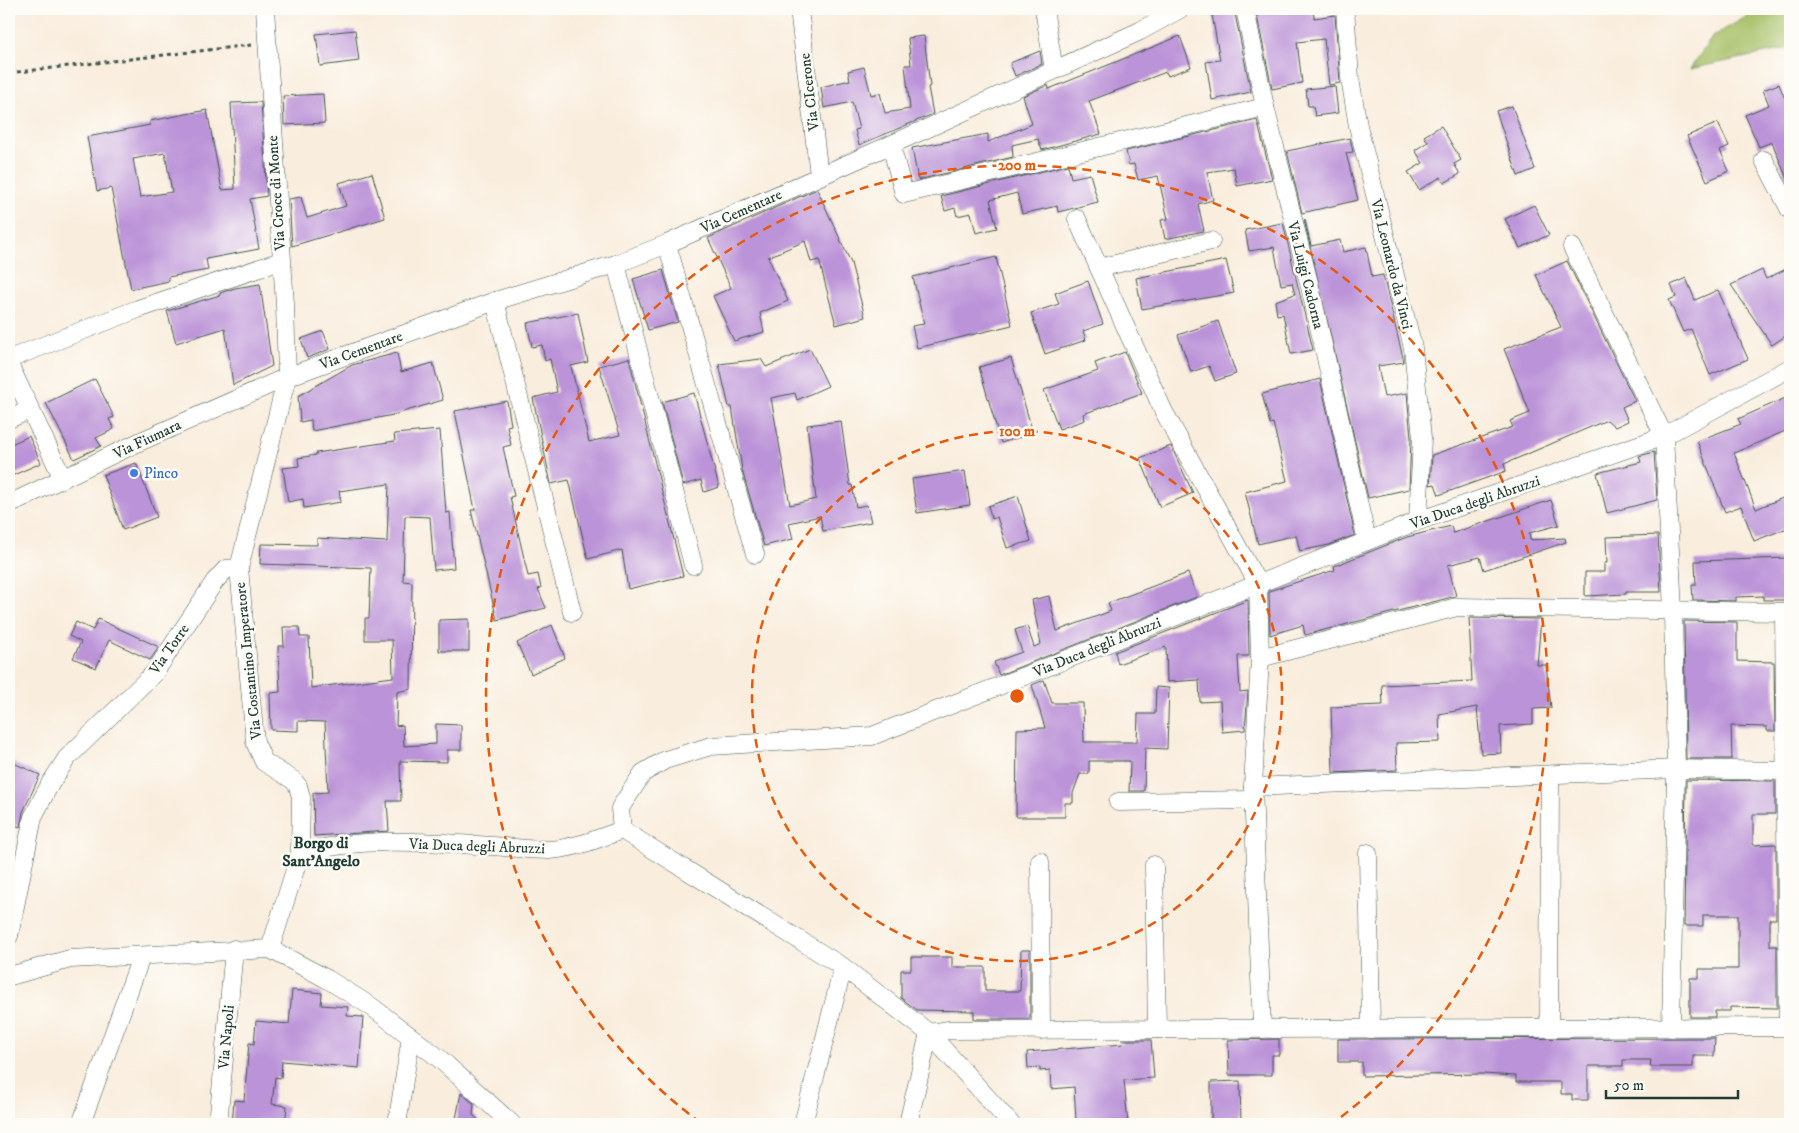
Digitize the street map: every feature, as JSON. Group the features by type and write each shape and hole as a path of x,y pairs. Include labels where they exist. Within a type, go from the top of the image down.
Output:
{"street":[{"name":"Via Croce di Monte","path":"265,9 280,260 285,304 287,377"},
{"name":"Via CIcerone","path":"799,9 819,175"},
{"path":"1044,9 1054,70"},
{"name":"Via Cementare","path":"287,377 495,301 616,264 666,244 819,175 891,145 1140,31 1180,9"},
{"name":"Via Luigi Cadorna","path":"1245,9 1265,107 1311,291 1367,541"},
{"name":"Via Leonardo da Vinci","path":"1345,9 1350,78 1358,126 1412,348 1422,438 1418,521"},
{"path":"891,145 904,194 1265,107"},
{"path":"1764,160 1790,210"},
{"path":"1077,219 1163,410 1258,584 1260,658 1253,794 1262,1029"},
{"path":"1099,268 1210,241"},
{"path":"666,244 755,554"},
{"path":"1572,247 1664,436 1674,610 1676,769 1671,1028"},
{"path":"9,359 138,309 280,260"},
{"path":"616,264 693,565"},
{"path":"495,301 572,612"},
{"path":"9,364 63,480"},
{"name":"Via Duca degli Abruzzi","path":"300,854 313,850 363,845 423,842 551,850 589,841 622,830 620,808 643,773 665,760 711,746 872,736 1418,521 1664,436 1790,368"},
{"path":"239,568 287,377"},
{"name":"Via Fiumara","path":"9,504 63,480 139,442 287,377"},
{"path":"9,419 29,410"},
{"name":"Via Costantino Imperatore","path":"239,568 255,742 264,762 298,786 301,797 300,854"},
{"name":"Via Torre","path":"9,936 33,818 50,784 67,758 155,672 215,581 226,570 239,568"},
{"path":"929,1034 949,1030 1789,1027 1787,612 1456,607 1260,658"},
{"path":"1118,802 1676,769 1788,771"},
{"path":"1549,1028 1550,776"},
{"path":"622,830 843,968 929,1034 1011,1124"},
{"path":"1368,853 1371,1029"},
{"path":"270,949 300,854"},
{"path":"1040,862 1041,1030"},
{"path":"1154,865 1158,1030"},
{"path":"9,974 70,960 141,957 234,949 270,949 327,979 372,1007 463,1080 512,1124"},
{"name":"Via Napoli","path":"218,1124 234,949"},
{"path":"81,1124 141,957"},
{"path":"803,1124 843,968"},
{"path":"908,1124 929,1034"},
{"path":"398,1124 411,1037"}],"path":[{"path":"9,74 267,43"}],"green space":[{"path":"1760,9 1790,9 1790,48 1690,69 1713,36"}],"building":[{"path":"1211,9 1234,9 1251,92 1212,100 1206,62 1220,60"},
{"path":"1313,9 1314,18 1335,15 1340,83 1329,85 1324,39 1297,42 1302,83 1272,89 1256,11"},
{"path":"355,30 359,61 320,66 316,34"},
{"path":"924,36 930,86 928,87 933,114 859,145 855,130 859,129 852,102 824,108 821,87 850,80 848,71 864,67 871,95 880,93 885,113 910,109 905,65 911,65 908,38"},
{"path":"1180,36 1191,67 1168,76 1166,72 1089,101 1101,134 1042,150 1038,139 1012,145 1013,157 918,180 912,148 988,134 988,142 1032,124 1023,96 1048,85 1049,89"},
{"path":"1040,51 1042,64 1015,76 1010,63"},
{"path":"1779,84 1787,104 1790,102 1790,186 1772,142 1759,147 1745,115 1769,105 1763,90"},
{"path":"1335,86 1338,113 1315,116 1313,106 1308,106 1306,89"},
{"path":"323,94 325,123 284,125 283,96"},
{"path":"261,102 267,196 250,199 259,249 206,259 208,270 168,277 169,281 131,289 111,188 97,191 87,137 150,125 150,121 207,110 222,190 235,189 231,103","holes":["165,153 172,192 140,197 133,159"]},
{"path":"1512,106 1535,169 1518,176 1496,111"},
{"path":"1257,120 1272,179 1237,186 1234,168 1207,172 1213,200 1198,204 1204,231 1165,239 1161,220 1168,219 1158,176 1138,180 1134,164 1129,165 1126,151"},
{"path":"1718,123 1729,146 1720,150 1729,171 1707,181 1687,136"},
{"path":"1441,126 1461,160 1454,164 1460,174 1444,183 1441,177 1419,190 1408,172 1423,163 1415,150 1428,142 1424,136"},
{"path":"1350,138 1353,152 1346,153 1358,200 1302,213 1287,151"},
{"path":"1068,165 1071,178 1090,174 1098,202 1058,212 1057,206 1022,214 1017,193 990,200 997,228 976,233 971,213 957,216 955,208 945,211 941,196"},
{"path":"372,173 385,218 292,246 289,199 301,197 307,218 346,206 339,183"},
{"path":"817,189 851,263 865,317 836,325 819,260 811,262 805,241 768,257 788,301 760,313 764,332 734,341 713,296 731,288 708,238"},
{"path":"1534,205 1549,235 1520,248 1505,219"},
{"path":"1304,220 1311,246 1340,240 1343,252 1366,247 1372,277 1383,275 1404,362 1378,366 1384,397 1407,393 1411,438 1409,489 1368,498"},
{"path":"1283,223 1313,350 1291,354 1283,314 1277,315 1275,301 1295,294 1292,283 1281,285 1274,247 1249,251 1245,230"},
{"path":"996,257 1012,325 917,348 912,326 924,324 913,277"},
{"path":"1226,260 1234,293 1142,309 1136,278"},
{"path":"1567,261 1635,401 1622,407 1628,421 1615,427 1607,420 1504,464 1506,471 1439,495 1435,484 1430,485 1432,455 1513,427 1510,421 1530,413 1504,349 1561,327 1536,275"},
{"path":"1790,267 1790,333 1772,345 1731,285 1762,270 1766,279"},
{"path":"663,270 678,322 648,330 633,279"},
{"path":"1686,278 1695,300 1718,290 1748,359 1710,375 1691,329 1683,332 1669,300 1676,297 1671,285"},
{"path":"1088,281 1103,324 1083,331 1086,340 1045,354 1031,313 1059,304 1055,293"},
{"path":"260,284 272,366 233,385 225,328 176,343 167,311 220,295 220,293 235,288"},
{"path":"578,313 588,362 571,366 589,442 620,435 599,366 629,358 683,576 628,589 622,550 588,559 569,480 551,484 533,398 557,392 550,359 545,361 542,345 532,347 527,323"},
{"path":"1218,321 1236,374 1215,381 1209,366 1191,372 1178,335"},
{"path":"323,331 330,349 307,358 301,339"},
{"path":"810,349 828,386 797,400 795,393 771,398 790,505 816,499 807,425 841,421 850,485 852,485 856,507 867,505 871,522 823,531 820,516 789,523 793,539 764,546 742,470 732,407 729,407 719,364 761,359 766,367"},
{"path":"1125,352 1142,393 1083,414 1085,420 1059,429 1044,390 1098,371 1095,363"},
{"path":"397,353 401,372 433,363 443,400 393,415 312,431 311,420 300,422 298,396 352,365"},
{"path":"1011,358 1033,433 1001,443 979,367"},
{"path":"95,379 114,417 109,419 114,429 96,438 101,446 74,459 46,403"},
{"path":"1320,379 1355,535 1329,545 1300,551 1296,535 1258,544 1245,492 1287,481 1273,423 1270,424 1262,394"},
{"path":"694,393 719,487 704,492 701,480 683,485 662,402"},
{"path":"1790,396 1790,429 1734,453 1756,509 1790,495 1790,527 1754,541 1741,506 1725,512 1697,441 1741,424 1738,419"},
{"path":"507,401 511,425 507,426 511,445 503,447 514,496 510,497 528,576 538,574 541,588 538,589 546,608 497,620 471,510 475,510 455,411"},
{"path":"440,430 446,513 450,512 454,568 434,570 430,517 405,516 403,581 412,582 411,689 397,692 396,726 403,725 404,746 436,744 436,724 461,725 461,750 447,750 447,762 400,761 401,801 387,801 389,831 314,836 313,793 328,792 325,722 298,721 298,731 271,730 270,693 280,692 278,646 284,646 283,627 299,627 300,637 309,637 311,688 393,677 392,640 365,640 365,618 369,618 371,568 260,564 261,544 317,545 317,538 387,542 389,484 339,491 341,502 304,508 303,499 288,502 283,468 299,466 298,458 316,455 316,453 395,441 394,434"},
{"path":"29,436 41,463 9,477 9,445"},
{"path":"1171,446 1193,493 1160,507 1140,458"},
{"path":"1654,452 1657,500 1607,513 1597,473 1641,462 1639,456"},
{"path":"136,463 157,517 123,530 103,475"},
{"path":"965,471 970,505 917,513 912,479"},
{"path":"1018,496 1031,541 1007,548 997,517 992,519 988,506"},
{"path":"1551,500 1559,525 1529,533 1530,540 1565,538 1566,542 1484,570 1480,557 1448,565 1456,596 1305,635 1303,625 1270,635 1269,591 1335,570 1334,566 1407,537 1451,526 1453,533"},
{"path":"1658,535 1661,592 1626,592 1626,594 1585,596 1585,572 1604,572 1604,563 1607,563 1606,537"},
{"path":"1790,558 1790,600 1763,600 1763,596 1736,597 1736,601 1693,600 1692,585 1696,585 1695,561"},
{"path":"1188,573 1197,597 999,675 994,662 1022,652 1015,630 1027,626 1034,647 1041,644 1032,600 1049,596 1057,631 1111,611 1108,603"},
{"path":"1248,600 1249,656 1238,656 1240,692 1248,691 1245,730 1222,732 1220,701 1200,702 1199,680 1167,682 1166,647 1118,664 1115,652"},
{"path":"1469,618 1541,619 1537,665 1546,665 1551,708 1533,709 1533,724 1500,726 1501,753 1481,754 1477,707 1439,714 1440,742 1396,743 1397,770 1333,773 1331,707 1383,705 1382,685 1472,681"},
{"path":"98,619 159,647 150,660 109,640 96,668 73,658 81,642 69,636 76,622 93,630"},
{"path":"469,619 469,651 439,651 439,620"},
{"path":"1684,621 1737,622 1737,661 1774,662 1775,731 1767,731 1767,727 1731,726 1732,759 1686,759"},
{"path":"552,625 565,658 531,674 517,643"},
{"path":"1044,680 1052,703 1083,703 1084,742 1137,742 1138,714 1155,714 1156,687 1169,688 1167,749 1145,748 1144,791 1129,791 1130,761 1089,761 1089,774 1080,774 1073,793 1073,803 1065,803 1065,817 1016,817 1017,729 1045,728 1032,685"},
{"path":"9,761 40,775 23,812 20,827 9,823"},
{"path":"1686,780 1775,781 1775,814 1753,814 1753,845 1776,844 1776,919 1770,919 1770,946 1777,946 1777,1008 1730,1007 1730,1011 1715,1011 1715,1017 1690,1017 1690,978 1699,978 1699,969 1738,969 1738,915 1703,915 1703,926 1684,926"},
{"path":"1021,950 1030,950 1030,1019 974,1019 974,1011 917,1010 901,998 901,970 911,970 911,957 952,957 952,967 985,967 985,991 1020,991"},
{"path":"292,990 322,993 321,1005 348,1007 347,1016 363,1017 359,1068 282,1061 281,1078 275,1077 272,1104 287,1106 285,1124 232,1124 234,1100 244,1101 249,1043 254,1044 256,1021 289,1024"},
{"path":"1715,1038 1714,1056 1693,1056 1693,1067 1650,1067 1651,1060 1623,1060 1623,1066 1588,1066 1588,1100 1572,1100 1572,1094 1561,1094 1561,1082 1516,1082 1516,1076 1483,1074 1362,1076 1362,1062 1338,1062 1338,1039"},
{"path":"1279,1039 1279,1055 1272,1055 1272,1075 1229,1075 1228,1040"},
{"path":"1122,1040 1151,1040 1154,1078 1124,1080 1128,1124 1086,1124 1085,1119 1076,1120 1074,1087 1051,1089 1050,1070 1040,1071 1040,1067 1028,1068 1027,1052 1123,1044"},
{"path":"1240,1081 1241,1124 1211,1124 1211,1082"},
{"path":"461,1093 474,1104 473,1115 483,1124 455,1124"}],"place":[{"name":"Pinco","path":"134,473"}],"district":[{"name":"Borgo di Sant'Angelo","path":"321,851"}]}
